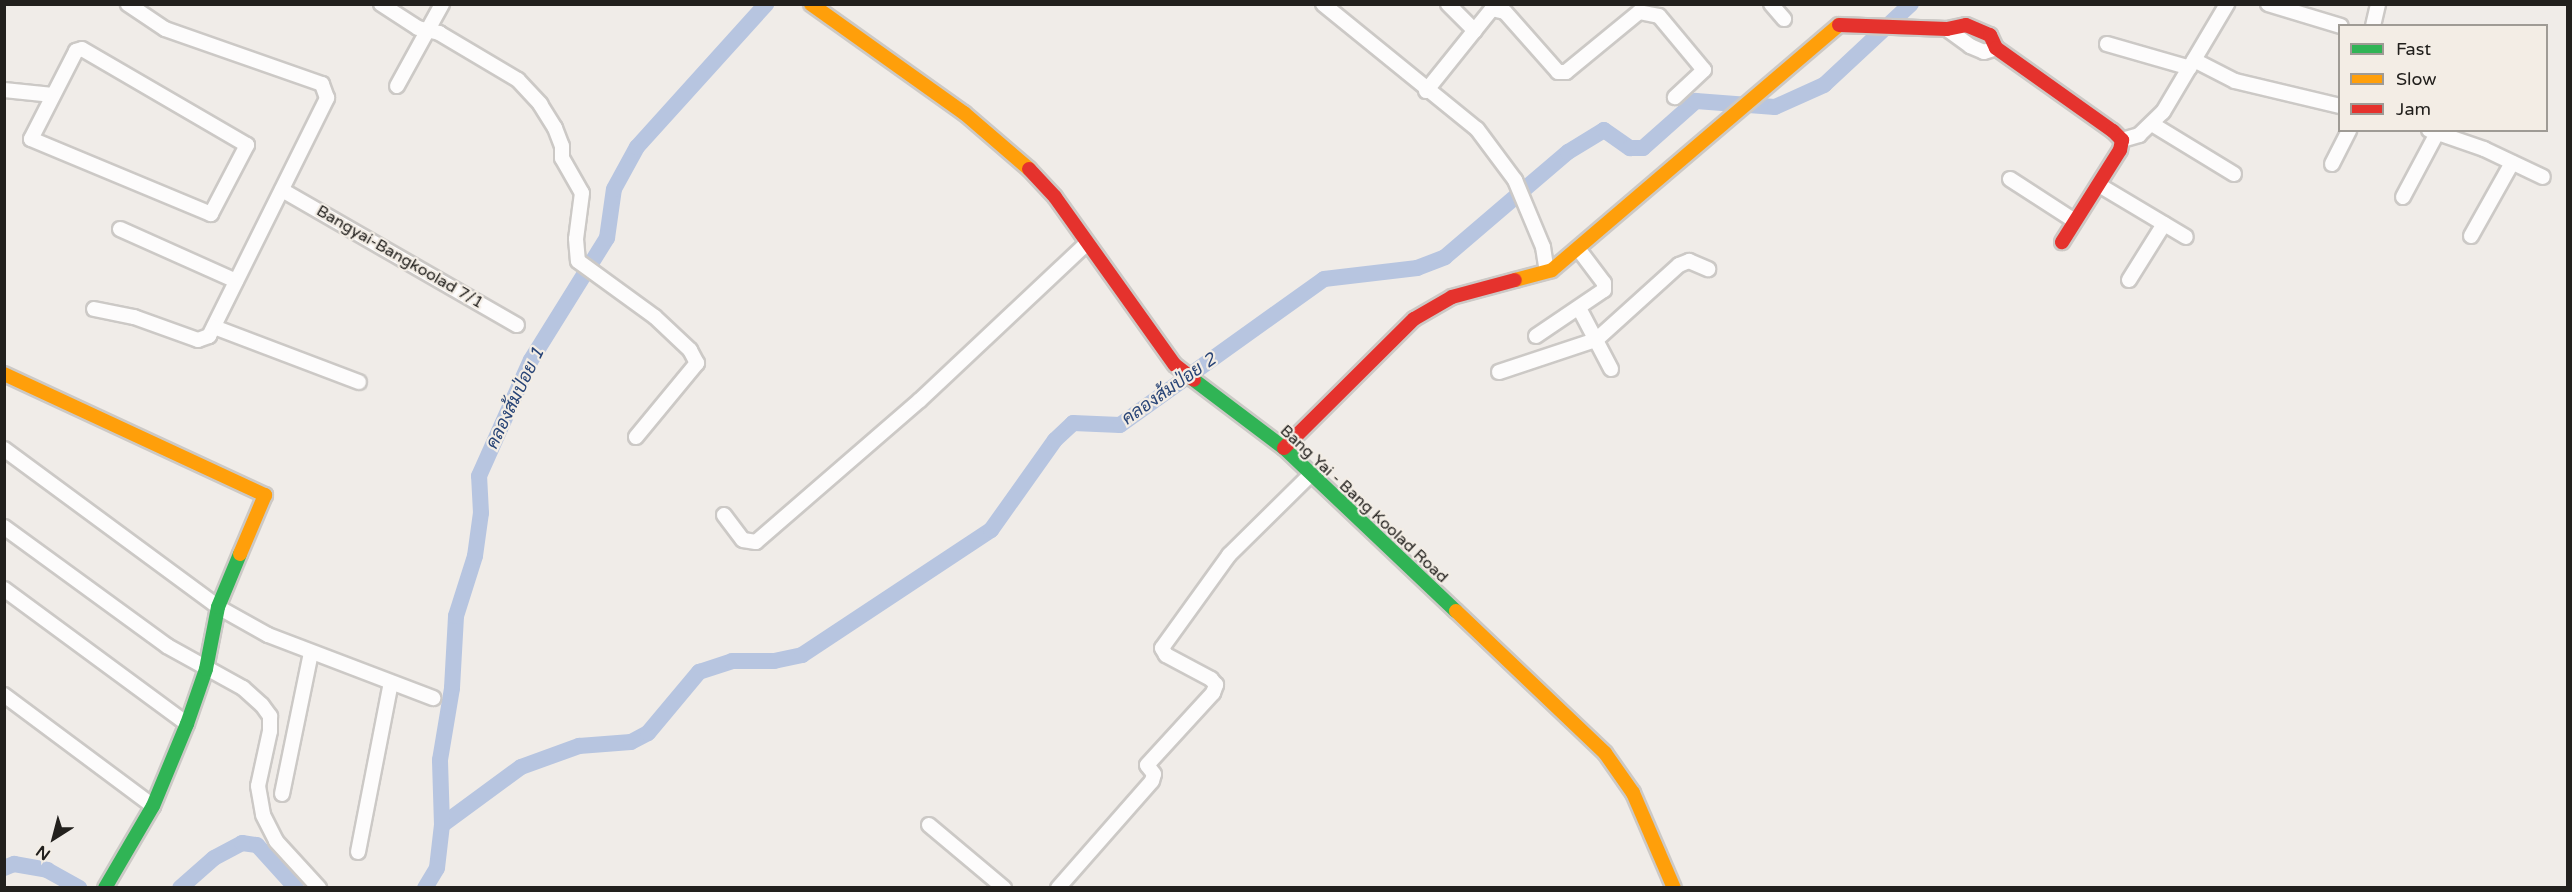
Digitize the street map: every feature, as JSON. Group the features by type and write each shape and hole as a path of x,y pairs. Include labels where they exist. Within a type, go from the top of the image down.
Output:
{"street":[{"path":"94,309 134,317 198,340 209,336 327,98 322,84 165,29 128,4"},
{"path":"381,4 418,27 430,28 518,80 555,128 562,146 562,158 582,193 576,239 578,261 655,317 690,350 697,363 636,437"},
{"path":"397,86 442,4"},
{"name":"Bang Yai - Bang Koolad Road","path":"811,4 964,113 1013,153 1055,197 1175,365 1284,448 1605,753 1634,793 1674,888"},
{"path":"1323,4 1426,91 1477,129 1515,180 1543,247 1546,271"},
{"path":"1334,15 1344,4"},
{"path":"1448,4 1475,31"},
{"path":"1771,4 1784,19"},
{"path":"2062,242 2099,185 2122,140 2139,135 2152,124 2192,64 2227,4"},
{"path":"2268,4 2338,25"},
{"path":"2373,24 2378,4"},
{"path":"1426,91 1494,7 1505,12 1558,72 1566,72 1639,12 1658,9 1704,69 1675,97"},
{"path":"1284,448 1414,319 1452,297 1546,271 1579,250 1836,25 1947,29 1966,25 1978,29 1990,34 1996,48 2122,140"},
{"path":"2107,44 2192,64 2235,81 2338,105"},
{"path":"81,49 244,142 247,148 216,209 205,214 31,139 53,95 76,51 81,49"},
{"path":"4,90 53,95"},
{"path":"2152,124 2234,174"},
{"path":"2332,164 2348,132"},
{"path":"2403,197 2433,132 2543,177"},
{"path":"2471,236 2512,163"},
{"path":"2010,179 2075,221"},
{"path":"2099,185 2186,237"},
{"name":"Bangyai-Bangkoolad 7/1","path":"282,190 517,325"},
{"path":"2129,280 2164,224"},
{"path":"120,229 236,281"},
{"path":"724,515 743,540 756,542 920,400 1087,243"},
{"path":"1536,336 1604,290 1604,283 1579,250"},
{"path":"1499,372 1596,340 1679,265 1689,261 1708,269"},
{"path":"1579,308 1611,369"},
{"path":"214,327 359,382"},
{"path":"4,374 265,495 218,608 207,669 188,724 153,806 105,888"},
{"path":"4,449 218,608 311,653 433,698"},
{"path":"1058,888 1152,781 1154,774 1147,765 1213,693 1216,685 1210,679 1166,656 1162,648 1229,555 1311,474"},
{"path":"4,527 166,646 243,688 270,716 258,786 263,815 276,841 319,888"},
{"path":"7,597 188,724"},
{"path":"282,794 311,653"},
{"path":"358,852 391,683"},
{"path":"4,695 153,806"},
{"path":"928,825 1004,888"}],"waterway":[{"name":"คลองส้มป่อย 1","path":"425,888 437,868 442,825 440,760 452,688 456,616 475,556 481,513 479,476 531,360 607,238 614,189 637,147 766,4"},
{"name":"คลองส้มป่อย 2","path":"442,825 521,767 579,746 631,742 648,733 699,672 732,661 774,661 802,655 991,530 1055,440 1073,423 1120,425 1324,279 1417,268 1445,257 1568,152 1604,130 1630,148 1643,148 1696,101 1775,107 1824,85 1911,4"},
{"path":"180,888 214,858 242,843 257,845 296,888"},
{"path":"4,868 14,864 47,870 79,888"}],"traffic: fast":[{"path":"1194,380 1284,448 1456,611"},
{"path":"105,888 153,806 187,724 206,669 218,607 240,554"}],"traffic: slow":[{"path":"811,4 964,113 1029,169"},
{"path":"1515,280 1552,270 1839,25"},
{"path":"4,374 265,495 240,554"},
{"path":"1456,611 1605,753 1633,793 1674,888"}],"traffic: jam":[{"path":"1839,25 1947,29 1966,25 1990,35 1996,48 2113,131 2122,140 2120,150 2062,242"},
{"path":"1029,169 1055,197 1175,365 1194,380"},
{"path":"1284,448 1414,319 1452,297 1515,280"}]}
